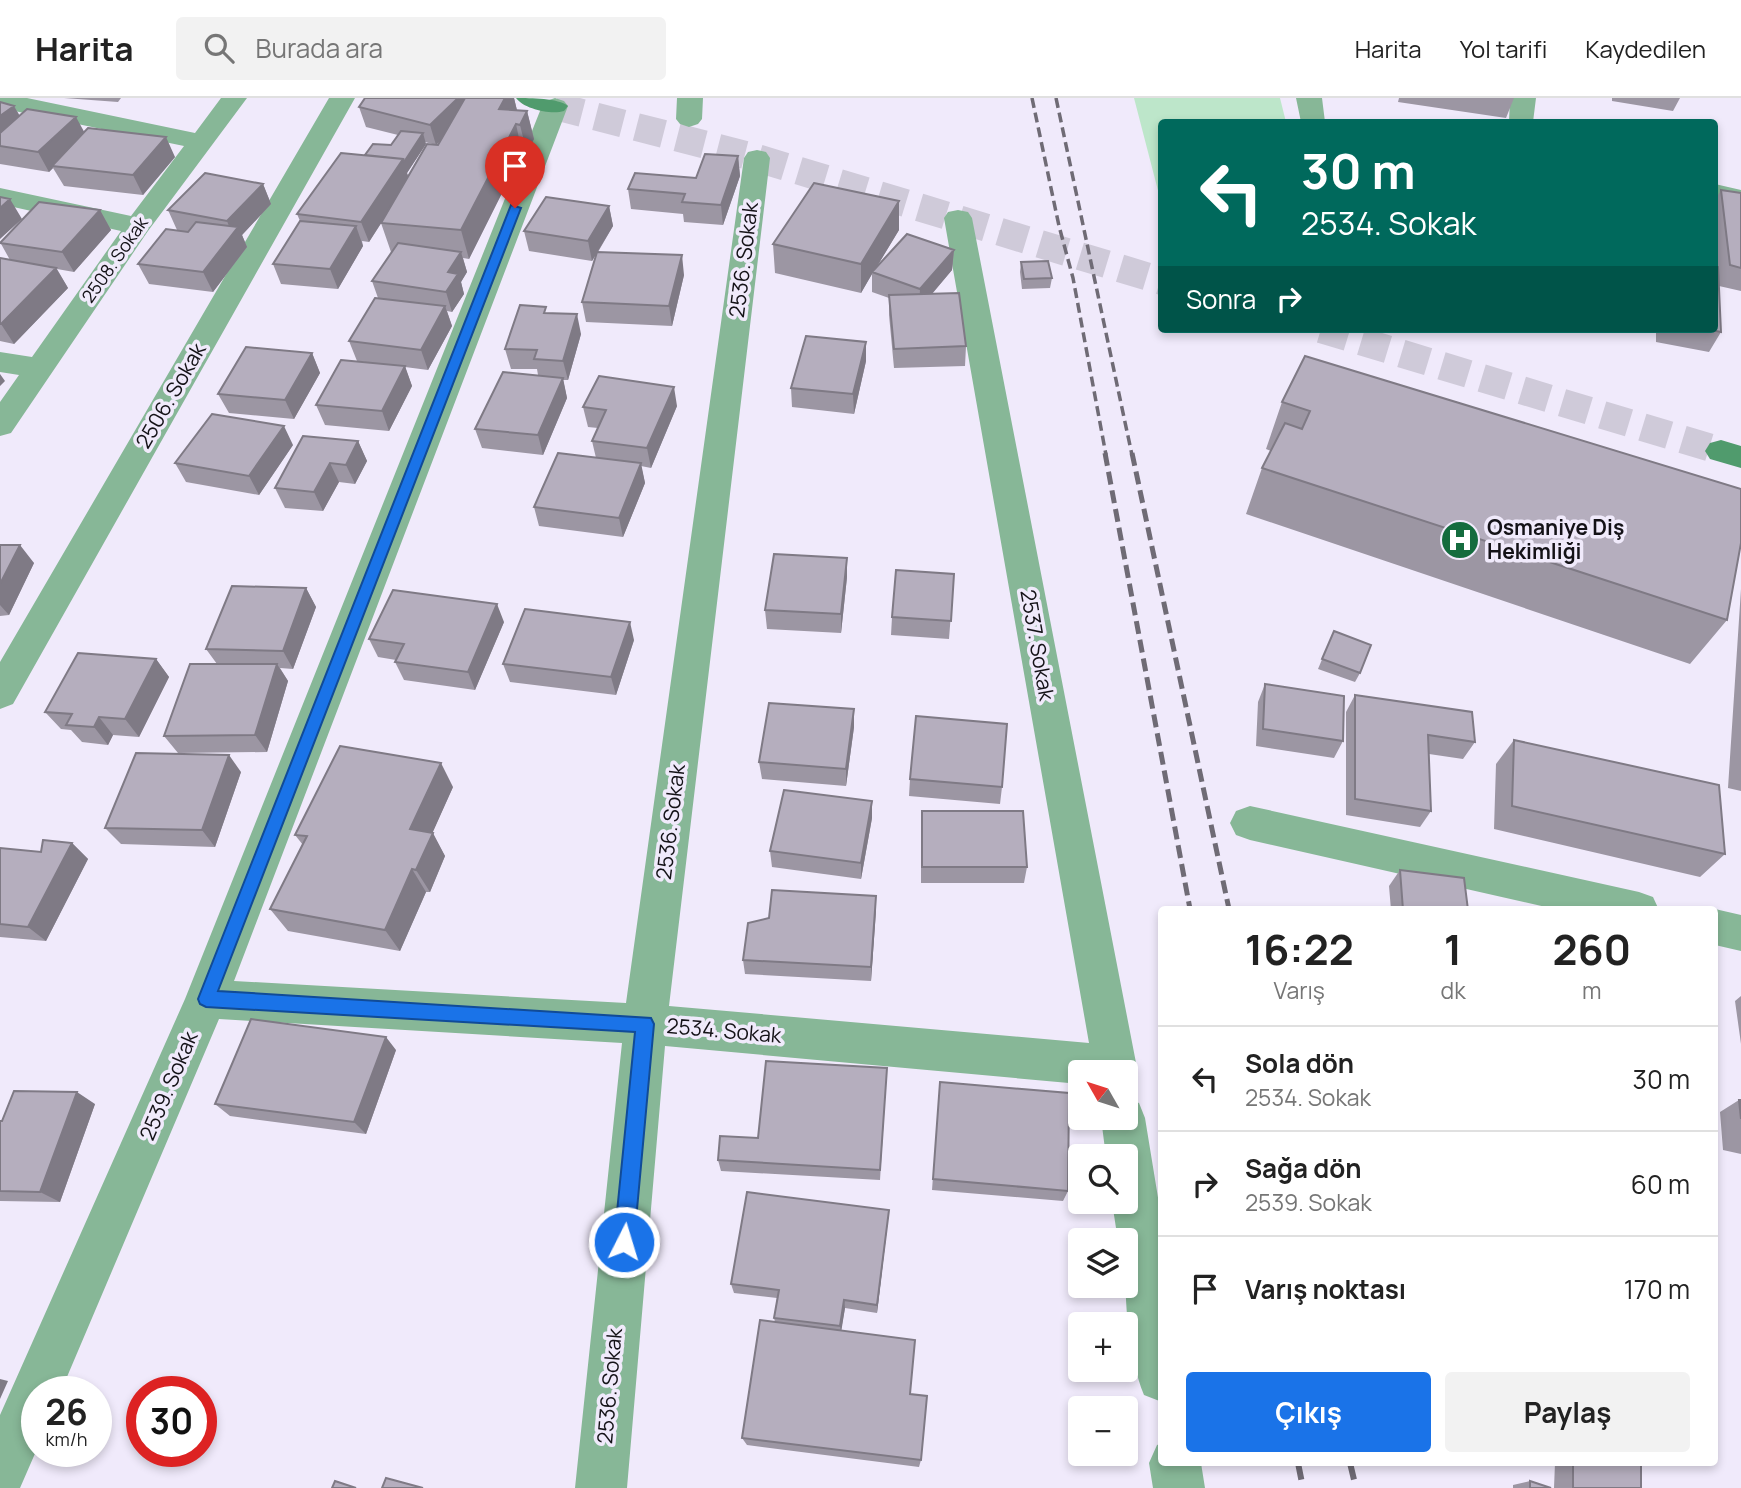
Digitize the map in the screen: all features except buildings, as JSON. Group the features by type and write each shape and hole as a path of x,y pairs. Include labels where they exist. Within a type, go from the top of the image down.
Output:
{"street":[{"name":"2508. Sokak","path":"0,425 138,226 233,98"},
{"name":"2506. Sokak","path":"0,694 342,98"},
{"path":"1310,98 1314,119"},
{"path":"1521,119 1523,98"},
{"path":"0,100 201,142"},
{"name":"2539. Sokak","path":"0,1474 206,999 542,102"},
{"name":"2536. Sokak","path":"601,1488 645,1024 757,158"},
{"path":"1718,193 1741,198"},
{"path":"0,196 138,226"},
{"name":"2537. Sokak","path":"958,218 1113,1060"},
{"path":"0,362 40,368"},
{"path":"1250,823 1621,906"},
{"path":"1718,928 1741,933"},
{"name":"2534. Sokak","path":"206,999 645,1024 1068,1065"},
{"path":"1125,1130 1158,1350"},
{"path":"1175,1466 1179,1488"}],"green space":[{"path":"1134,98 1280,98 1285,119 1158,119 1158,191"}],"tunnel":[{"path":"555,106 757,158 1158,280"},
{"path":"1334,333 1721,451"}],"railway":[{"path":"1032,98 1059,226 1073,278 1106,455"},
{"path":"1056,98 1132,455"},
{"path":"1105,453 1189,906"},
{"path":"1132,453 1228,906"},
{"path":"1299,1466 1303,1488"},
{"path":"1351,1466 1356,1488"}],"place":[{"name":"Osmaniye Diş Hekimliği","path":"1460,540"}],"route":[{"path":"515,208 206,999 645,1024 624,1242"}]}
